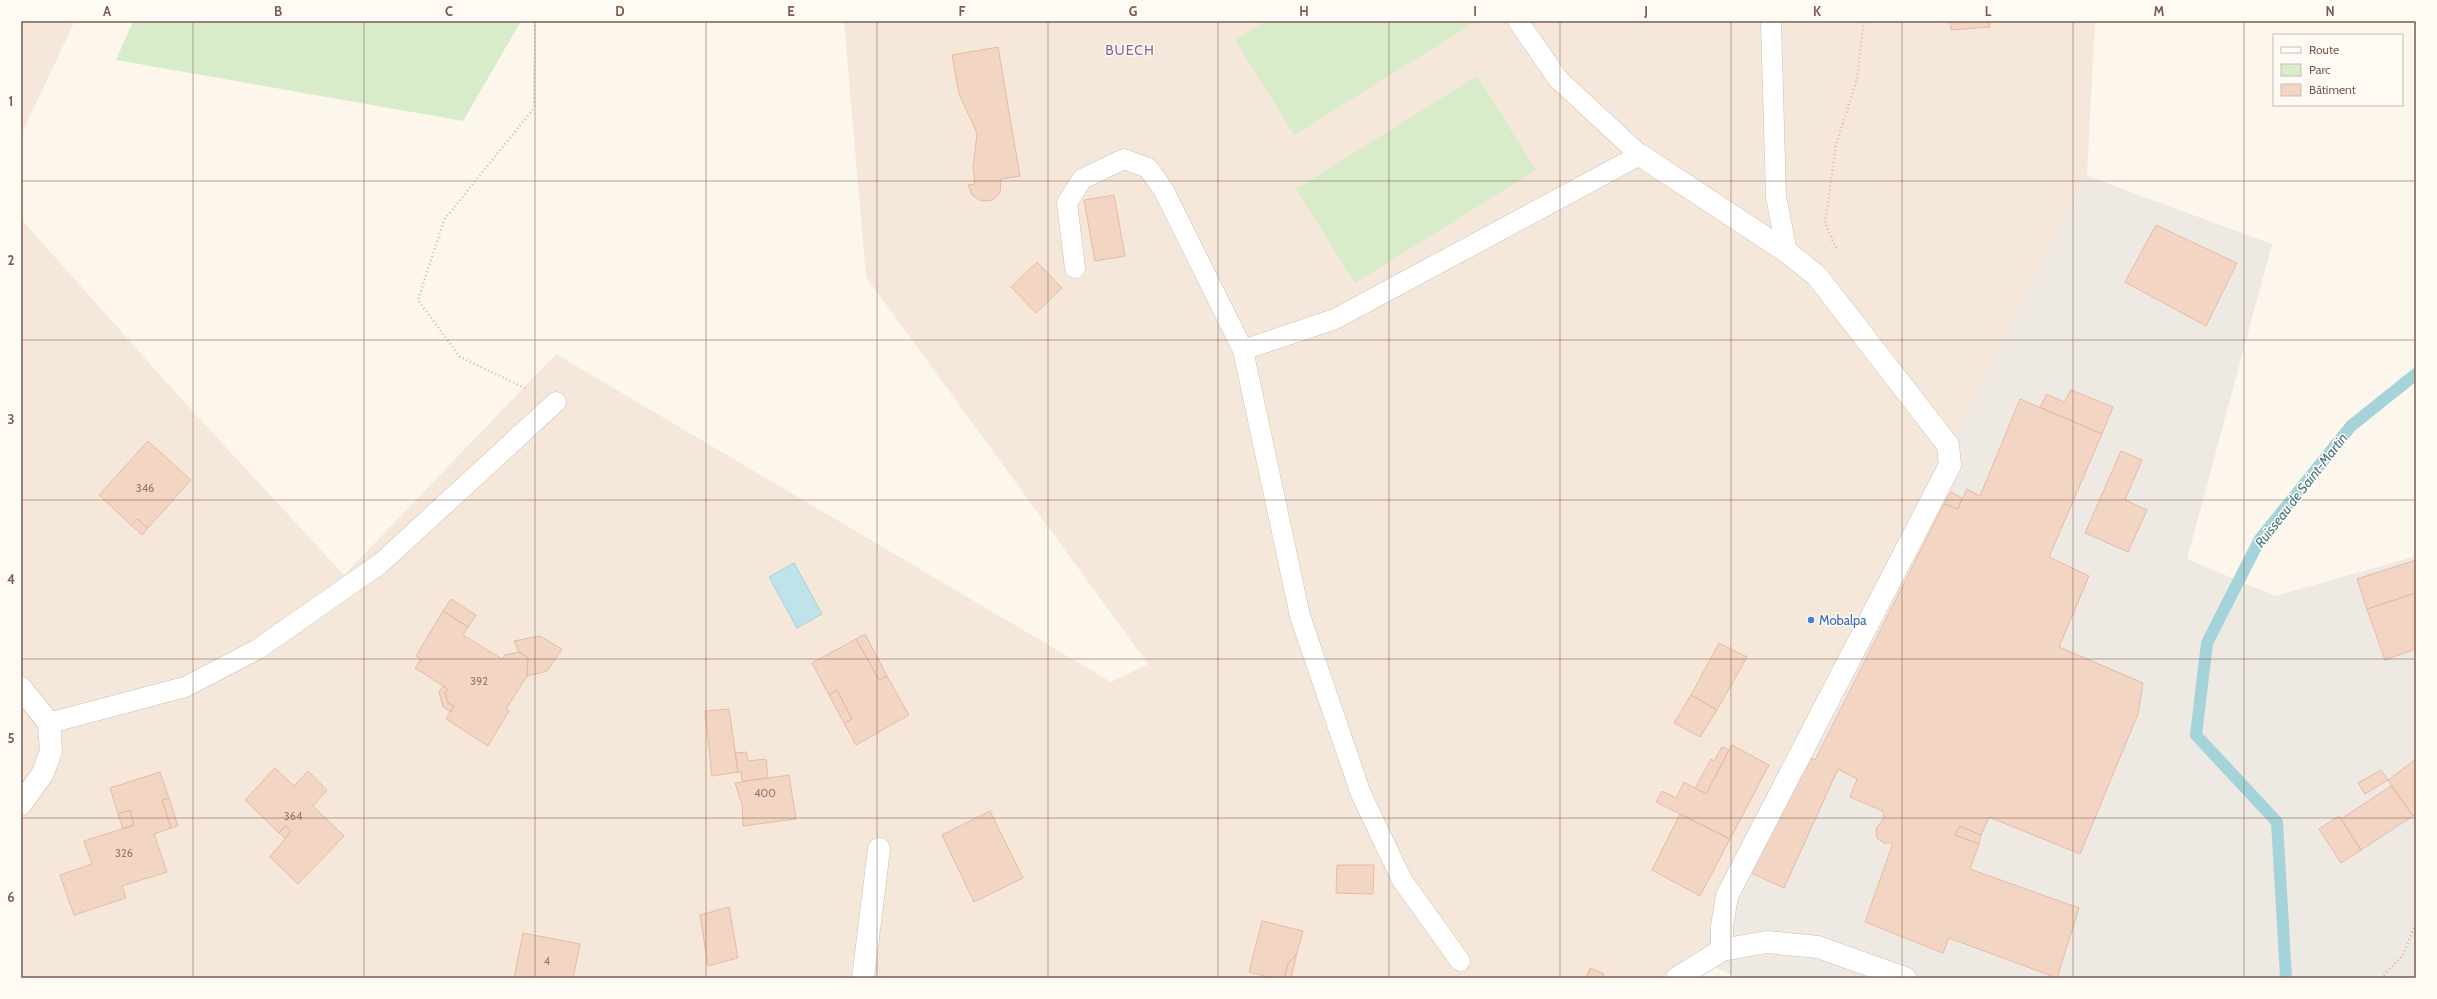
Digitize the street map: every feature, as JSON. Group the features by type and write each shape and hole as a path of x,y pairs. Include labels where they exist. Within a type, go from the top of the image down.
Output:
{"street":[{"path":"1640,155 1787,252 1817,276 1948,445 1950,465 1727,896 1722,926 1722,950"},
{"path":"21,688 49,723 51,751 43,774 21,804"},
{"path":"862,978 879,849"},
{"path":"1677,978 1722,950 1767,942 1818,947 1905,978"}],"lane":[{"path":"1244,350 1335,319 1640,155 1558,79 1518,21"},
{"path":"1771,21 1776,197 1787,252"},
{"path":"1075,268 1067,203 1082,179 1124,159 1148,168 1164,189 1244,350 1300,616 1361,794 1402,880 1460,961"},
{"path":"49,723 185,687 258,648 380,563 556,402"}],"path":[{"path":"536,21 534,108 444,220 418,300 460,357 556,402"},
{"path":"1840,254 1825,223 1836,145 1857,79 1864,21"},
{"path":"2381,978 2403,955 2416,922"}],"shaded area":[{"path":"21,21 75,21 21,135"},
{"path":"844,21 2095,21 2087,176 1694,958 1680,978 21,978 21,219 185,403 344,575 556,354 1111,682 1148,664 866,277"},
{"path":"2087,176 2272,244 2187,559 2275,596 2416,556 2416,978 1739,978 1694,958"}],"green space":[{"path":"133,21 521,21 463,121 116,60"},
{"path":"1266,21 1475,22 1294,135 1235,40"},
{"path":"1477,76 1536,170 1355,283 1296,189"}],"water":[{"path":"794,563 822,614 797,628 769,577"}],"building":[{"path":"1950,21 1989,21 1990,27 1951,30"},
{"path":"998,47 1020,176 1001,179 1000,193 993,200 981,201 972,195 968,185 975,184 973,168 977,133 959,94 952,55"},
{"path":"1114,195 1125,256 1095,261 1084,200"},
{"path":"2156,225 2237,263 2206,326 2125,282"},
{"path":"1037,262 1062,288 1036,313 1011,287"},
{"path":"2071,390 2113,407 2102,434 2040,407 2047,394 2064,402"},
{"path":"2020,399 2102,434 2049,557 2089,576 2059,647 2143,683 2138,714 2080,854 1989,817 1981,835 1960,826 1955,835 1979,844 1970,869 2079,908 2057,978 1949,938 1943,953 1865,922 1893,843 1884,843 1877,838 1876,829 1884,818 1883,811 1850,797 1857,779 1838,769 1784,888 1747,871 1809,757 1815,760 1944,504 1958,509 1967,489 1980,496"},
{"path":"148,441 191,480 148,528 137,519 131,525 99,495"},
{"path":"2121,451 2142,460 2125,500 2147,510 2128,552 2085,533"},
{"path":"1951,492 1962,498 1958,509 1944,504"},
{"path":"137,519 148,528 142,535 131,525"},
{"path":"2416,560 2416,593 2367,609 2357,579"},
{"path":"2416,593 2416,649 2385,660 2367,609"},
{"path":"451,599 476,615 468,627 443,611"},
{"path":"443,611 468,627 463,635 502,659 505,655 519,652 528,658 527,676 506,709 509,711 488,746 446,719 454,706 448,703 445,693 448,689 415,668 421,659 416,656"},
{"path":"865,634 887,676 879,680 856,639"},
{"path":"540,636 562,649 547,671 527,676 528,658 519,652 514,641"},
{"path":"856,639 879,680 887,676 909,715 856,745 844,723 852,719 837,690 829,695 812,663"},
{"path":"1719,643 1747,657 1717,710 1691,695"},
{"path":"443,686 448,689 445,693 448,703 454,706 451,712 443,707 439,692"},
{"path":"837,690 852,719 844,723 829,695"},
{"path":"1691,695 1717,710 1700,737 1674,723"},
{"path":"729,709 738,772 712,776 705,711"},
{"path":"1732,745 1769,765 1730,839 1656,802 1662,791 1676,798 1684,782 1706,794"},
{"path":"1722,747 1729,750 1706,794 1695,788 1711,759 1714,761"},
{"path":"746,752 748,761 766,759 768,778 742,781 741,772 738,772 735,753"},
{"path":"2416,759 2416,813 2413,816 2388,780"},
{"path":"275,768 294,786 308,771 327,790 313,806 344,836 298,884 270,857 291,831 285,826 279,833 245,800"},
{"path":"2381,770 2388,780 2365,794 2358,783"},
{"path":"160,772 169,798 162,800 171,828 154,834 167,872 122,886 126,898 74,915 60,875 92,864 84,841 134,825 130,810 118,814 110,788"},
{"path":"789,775 796,819 743,826 742,804 735,783"},
{"path":"2391,786 2413,816 2361,850 2341,819"},
{"path":"169,798 178,826 171,828 162,800"},
{"path":"130,810 134,825 123,829 118,814"},
{"path":"990,811 1023,878 974,902 942,835"},
{"path":"1680,814 1730,839 1700,896 1652,870"},
{"path":"2339,816 2361,850 2341,863 2319,829"},
{"path":"285,826 291,831 285,838 279,833"},
{"path":"1960,826 1981,835 1979,844 1955,835"},
{"path":"1337,865 1374,865 1373,894 1336,893"},
{"path":"729,907 738,958 708,966 700,915"},
{"path":"1262,921 1303,931 1297,953 1288,964 1284,978 1272,978 1249,972"},
{"path":"523,933 580,944 573,978 514,978"},
{"path":"1297,953 1291,978 1284,978 1288,964"},
{"path":"1590,968 1604,974 1602,978 1586,978"}],"waterway":[{"name":"Ruisseau de Saint-Martin","path":"2286,978 2277,822 2196,735 2207,643 2260,539 2351,426 2416,374"}],"place":[{"name":"Mobalpa","path":"1811,620"}],"district":[{"name":"BUECH","path":"1130,50"}]}
